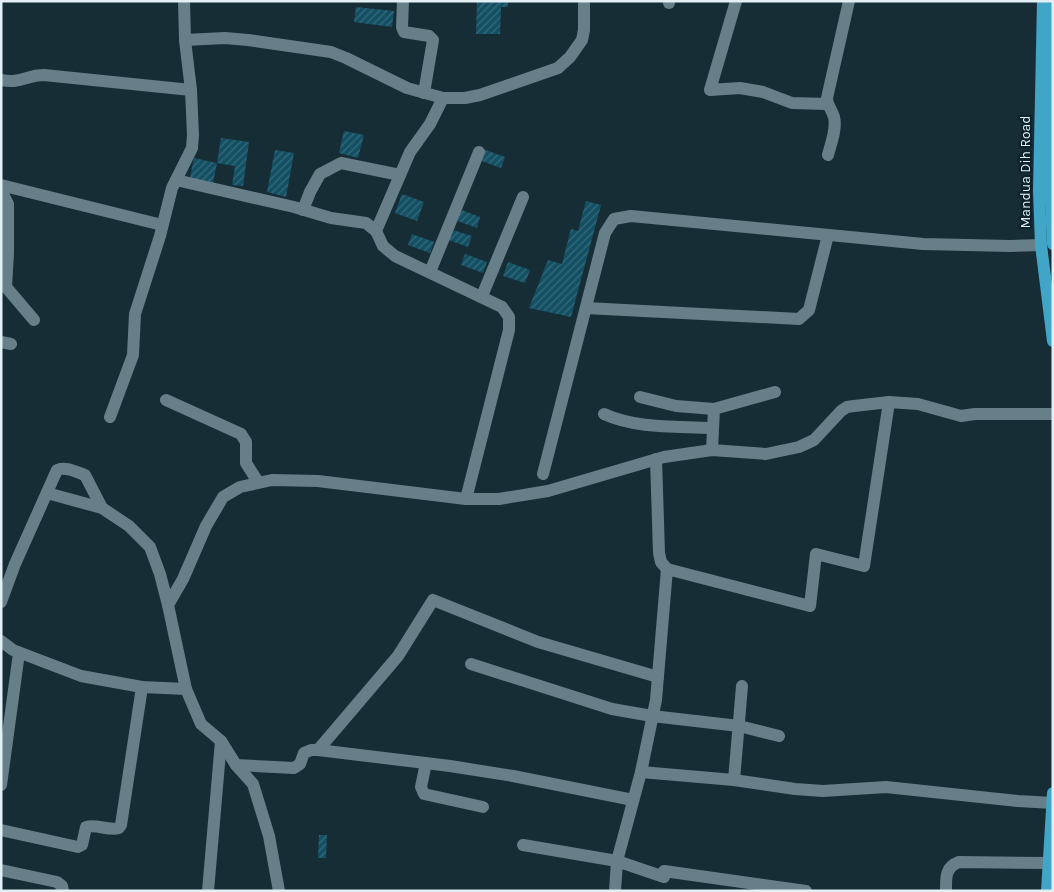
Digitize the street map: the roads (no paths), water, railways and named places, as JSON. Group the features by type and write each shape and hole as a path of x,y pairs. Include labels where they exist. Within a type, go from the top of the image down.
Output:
{"main road":[{"name":"Mandua Dih Road","path":"1043,1 1039,155 1053,341"},
{"name":"Mandua Dih Road","path":"1047,244 1052,1"},
{"path":"1047,891 1053,793"}],"street":[{"path":"110,417 133,354 135,314 176,180 192,148 191,90 184,1"},
{"path":"403,1 402,27 404,32 429,36 433,40 424,92"},
{"path":"186,40 225,38 331,52 407,88 452,99 480,96 558,68 570,57 582,40 584,1"},
{"path":"736,1 710,90 740,88 763,92 792,103 827,104"},
{"path":"828,155 835,122 834,115 827,104 827,98 849,1"},
{"path":"1,80 16,82 33,76 44,75 191,90"},
{"path":"376,231 410,152 430,124 443,98"},
{"path":"430,272 480,152"},
{"path":"303,210 320,174 341,163 400,175"},
{"path":"176,180 331,218 359,221 372,226 380,242 395,256 502,307 510,323 466,499"},
{"path":"1,185 162,226"},
{"path":"1,190 8,204 4,269 6,287 34,320"},
{"path":"482,296 523,197"},
{"path":"543,474 606,233 614,219 630,216 923,244 1010,246 1047,244"},
{"path":"586,308 799,319 809,310 828,235"},
{"path":"640,397 676,406 714,409 775,392"},
{"path":"166,400 241,434 246,442 246,463 258,482"},
{"path":"656,459 658,553 667,569 810,606 816,554 864,566 889,402"},
{"path":"168,604 183,579 206,526 223,497 240,487 258,482 272,480 318,482 466,499 499,499 548,491 656,459 681,454 712,450 766,454 799,447 814,440 847,407 889,402 918,404 961,416 975,414 1053,414"},
{"path":"712,450 714,409"},
{"path":"604,414 620,422 712,428"},
{"path":"1,602 15,564 57,470 65,468 85,474 102,508"},
{"path":"47,493 102,508 129,526 150,547 168,604 186,689 201,724 221,741 236,765 253,784 270,836 279,891"},
{"path":"615,891 617,861 642,772 652,716 658,677 667,569"},
{"path":"318,750 398,656 434,600 538,642 658,677"},
{"path":"1,641 12,650 81,676 142,687 186,689"},
{"path":"1,785 19,653"},
{"path":"471,664 612,709 652,716 739,726 779,736"},
{"path":"734,780 742,686"},
{"path":"1,830 78,848 82,845 86,827 93,825 113,829 119,828 142,687"},
{"path":"208,891 221,741"},
{"path":"236,765 294,768 300,764 304,753 318,750 513,776 633,800"},
{"path":"426,763 421,787 424,794 483,807"},
{"path":"642,772 734,780 795,789 823,791 886,787 1053,803"},
{"path":"523,845 617,861 664,874 806,891"},
{"path":"946,891 947,870 959,862 1049,863"},
{"path":"1,870 57,882 62,886 63,891"}]}
